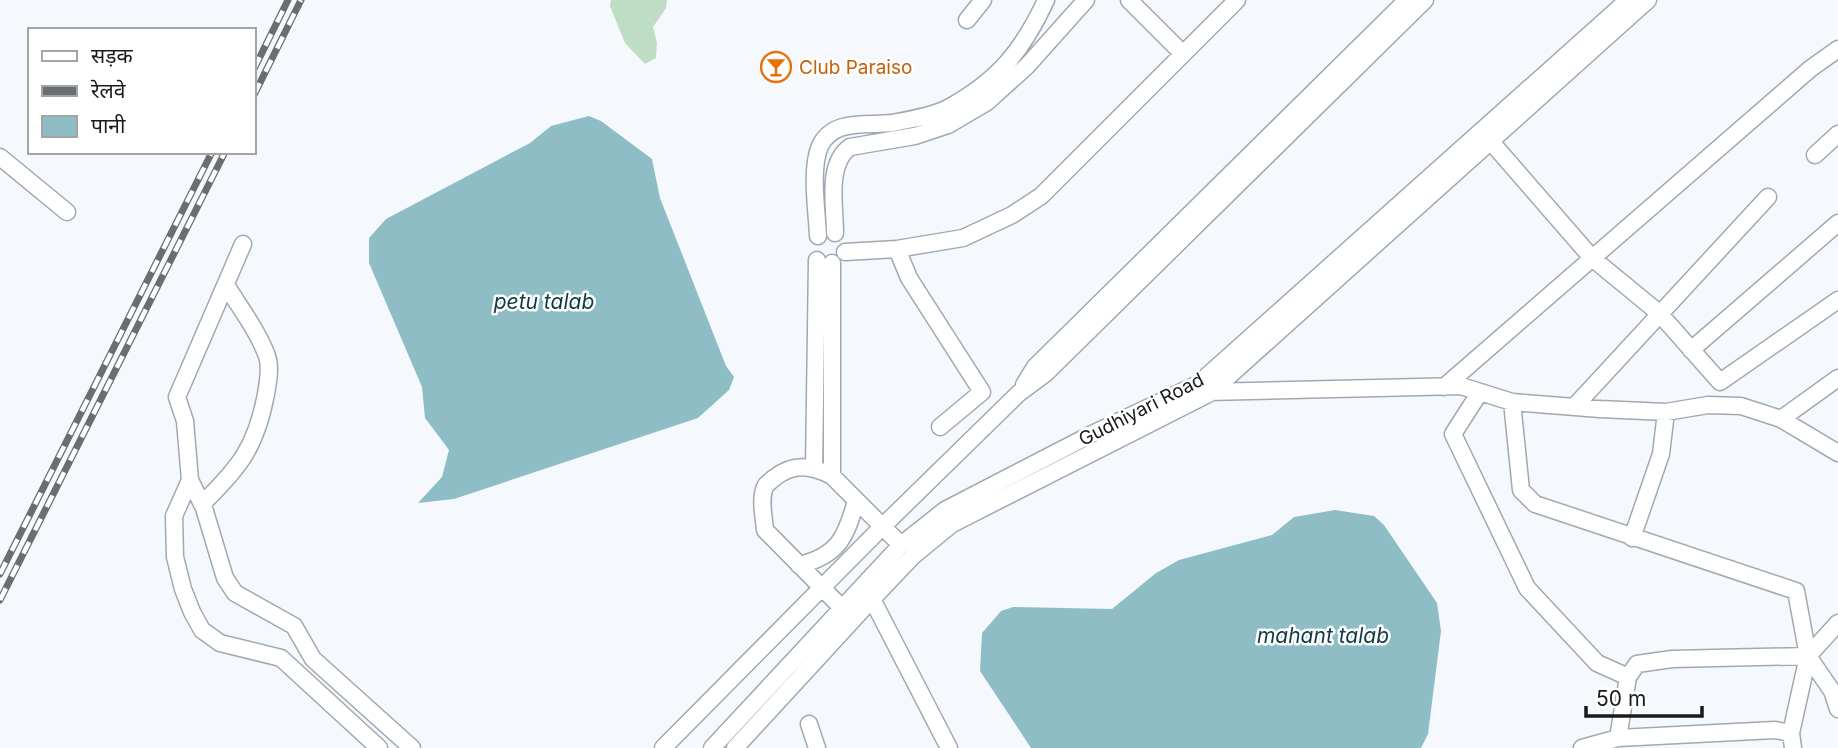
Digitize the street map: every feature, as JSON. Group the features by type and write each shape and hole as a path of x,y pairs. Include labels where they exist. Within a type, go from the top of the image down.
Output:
{"street":[{"path":"967,20 983,0"},
{"path":"1045,0 1029,35 992,89 946,109 889,124 853,124 837,130 820,145 815,166 818,236 814,252 831,259 963,238 1012,215 1041,196 1237,0"},
{"path":"835,233 835,176 838,158 844,151 850,147 915,136 948,125 992,89 1027,66 1086,0"},
{"path":"1129,0 1182,53"},
{"path":"1019,393 1035,367 1407,0"},
{"path":"663,748 882,527 1019,393 1046,373 1425,0"},
{"name":"Gudhiyari Road","path":"1486,137 1628,0"},
{"name":"Gudhiyari Road","path":"735,748 913,556 952,524 1204,388 1486,137 1648,0"},
{"path":"1444,387 1800,78 1838,49"},
{"path":"1815,155 1838,134"},
{"path":"1486,137 1592,258 1658,313 1741,406"},
{"path":"0,157 67,212"},
{"path":"1574,407 1768,197"},
{"path":"1691,350 1838,223"},
{"path":"814,468 831,259 842,239 835,233 826,232 818,236"},
{"path":"243,244 177,397 185,421 190,480 202,504 225,578 235,593 294,626 313,659 412,748"},
{"path":"897,249 909,278 982,392 940,427"},
{"path":"831,259 832,476"},
{"path":"202,504 230,477 249,450 262,418 268,383 268,359 260,340 226,285"},
{"path":"1720,382 1838,300"},
{"path":"1781,419 1838,377"},
{"path":"1204,388 1461,386 1512,402 1574,407 1666,412 1708,405 1741,406 1781,419 1838,453"},
{"name":"Gudhiyari Road","path":"712,748 901,545 945,510 1092,434 1204,388"},
{"path":"1480,392 1453,434 1527,588 1597,663 1628,677"},
{"path":"1512,402 1521,490 1535,504 1796,591 1808,656 1792,740 1775,730 1618,738 1582,748"},
{"path":"1632,538 1661,454 1666,412"},
{"path":"841,607 765,530 763,497 766,484 796,466 814,468 832,476 901,545"},
{"path":"190,480 174,516 175,557 183,589 202,630 220,643 281,658 379,748"},
{"path":"799,565 817,561 833,551 845,534 856,500"},
{"path":"872,599 949,748"},
{"path":"1618,738 1628,677 1637,664 1672,659 1808,656 1838,623"},
{"path":"1808,656 1832,691 1838,709"},
{"path":"809,724 817,748"}],"green space":[{"path":"611,0 667,0 666,8 653,27 657,43 656,58 645,64 625,43 610,6"}],"water":[{"name":"petu talab","path":"589,116 601,121 652,159 660,198 726,366 734,377 729,390 698,418 454,499 418,503 442,477 449,450 425,418 422,387 369,263 369,238 386,219 530,143 551,126"},
{"name":"mahant talab","path":"1335,510 1374,516 1384,525 1437,603 1441,631 1428,734 1421,748 1031,748 980,671 982,633 1001,611 1013,607 1112,609 1156,573 1179,560 1272,535 1294,517"}],"railway":[{"path":"256,65 288,0"},
{"path":"256,91 301,0"},
{"path":"0,574 211,154"},
{"path":"0,600 224,154"}],"place":[{"name":"Club Paraiso","path":"776,67"}]}
